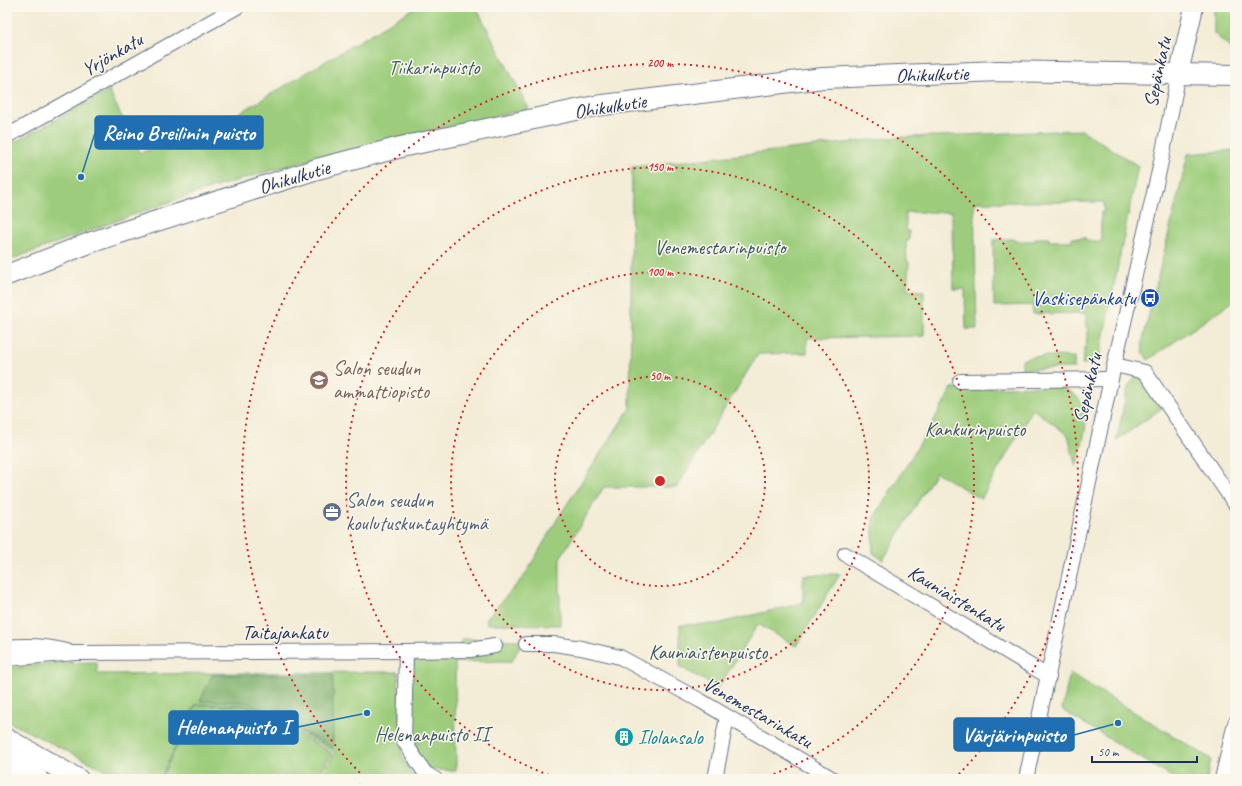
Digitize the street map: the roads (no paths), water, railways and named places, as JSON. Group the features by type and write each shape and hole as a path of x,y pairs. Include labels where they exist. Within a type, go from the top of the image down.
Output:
{"main road":[{"name":"Ohikulkutie","path":"7,275 92,242 199,206 317,169 401,146 595,106 823,78 1000,71 1235,75"},
{"path":"7,739 78,779"},
{"path":"7,761 38,779"}],"street":[{"name":"Yrjönkatu","path":"7,136 237,7"},
{"name":"Sepänkatu","path":"1026,779 1113,372 1194,7"},
{"path":"960,381 1113,372 1145,372 1235,504"},
{"name":"Kauniaistenkatu","path":"845,554 1049,676"},
{"name":"Venemestarinkatu","path":"526,644 554,644 581,648 620,657 833,779"},
{"name":"Taitajankatu","path":"7,646 26,645 51,647 75,653"},
{"name":"Taitajankatu","path":"7,659 75,653 470,650 495,646"},
{"path":"406,651 404,741 425,773 435,779"},
{"path":"715,779 727,717"},
{"path":"1222,779 1235,726"}],"place":[{"name":"Reino Breilinin puisto","path":"81,177"},
{"name":"Vaskisepänkatu","path":"1150,298"},
{"name":"Salon seudun ammattiopisto","path":"319,380"},
{"name":"Salon seudun koulutuskuntayhtymä","path":"332,512"},
{"name":"Helenanpuisto I","path":"367,713"},
{"name":"Värjärinpuisto","path":"1118,723"},
{"name":"Ilolansalo","path":"624,737"}],"park label":[{"name":"Tiikarinpuisto","path":"434,67"},
{"name":"Venemestarinpuisto","path":"720,247"},
{"name":"Kankurinpuisto","path":"975,429"},
{"name":"Kauniaistenpuisto","path":"708,652"},
{"name":"Helenanpuisto II","path":"432,734"}]}
